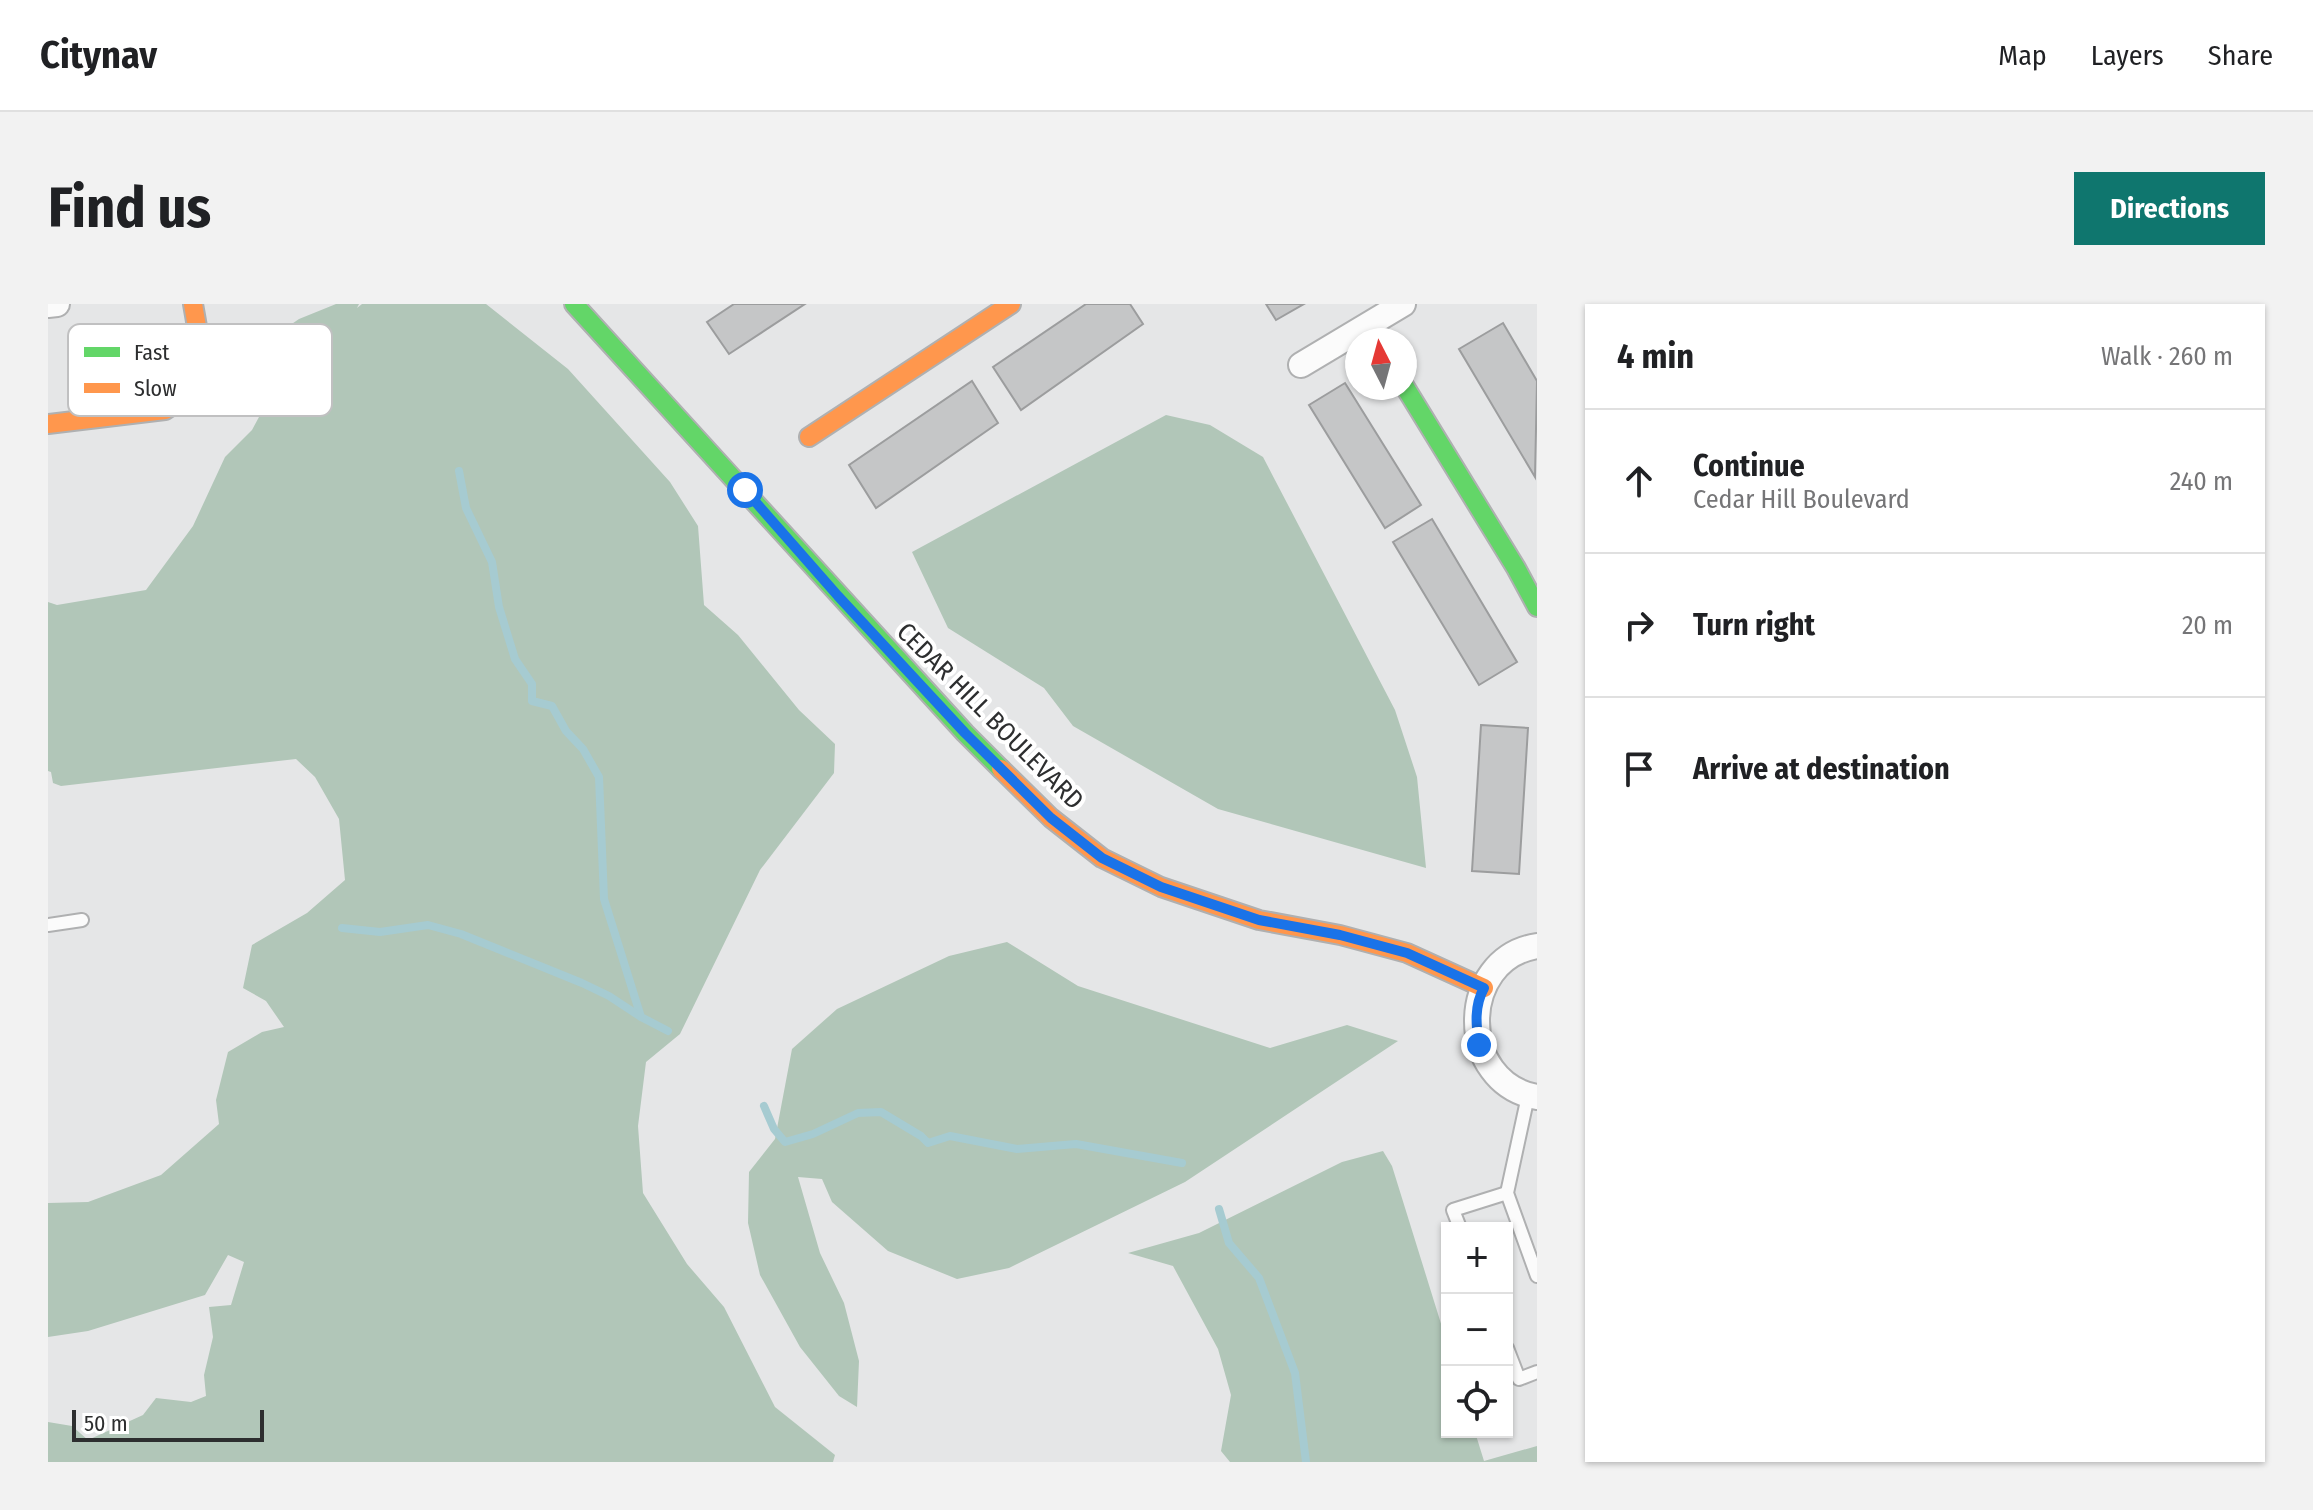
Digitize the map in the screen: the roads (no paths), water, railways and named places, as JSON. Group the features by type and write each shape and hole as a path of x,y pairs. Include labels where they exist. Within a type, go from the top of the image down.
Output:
{"street":[{"path":"48,305 57,304"},
{"path":"193,304 195,324"},
{"name":"CEDAR HILL BOULEVARD","path":"574,304 965,733 1051,818 1102,858 1161,887 1259,920 1340,935 1407,953 1484,988"},
{"path":"809,437 979,312 1011,304"},
{"path":"1377,328 1403,304"},
{"path":"1301,365 1345,345"},
{"path":"1413,400 1537,607"},
{"path":"48,424 115,416"},
{"path":"1532,1097 1506,1084 1489,1067 1479,1045 1475,1021 1479,996 1491,975 1509,958 1537,946"}],"lane":[{"path":"48,925 82,920"},
{"path":"1532,1097 1507,1193 1537,1276"},
{"path":"1458,1222 1453,1210 1507,1193"},
{"path":"1513,1364 1519,1379 1537,1372"}],"waterway":[{"path":"459,471 466,508 492,562 499,607 515,659 532,684 532,701 552,706 599,777 604,899 641,1017 668,1031"},
{"path":"342,928 380,932 428,925 461,934 582,983 641,1017"},
{"path":"764,1106 774,1129 785,1142 813,1134 858,1113 881,1112 928,1143 950,1136 1017,1149 1076,1144 1182,1163"},
{"path":"1219,1209 1229,1243 1259,1278 1295,1373 1306,1462"}]}
